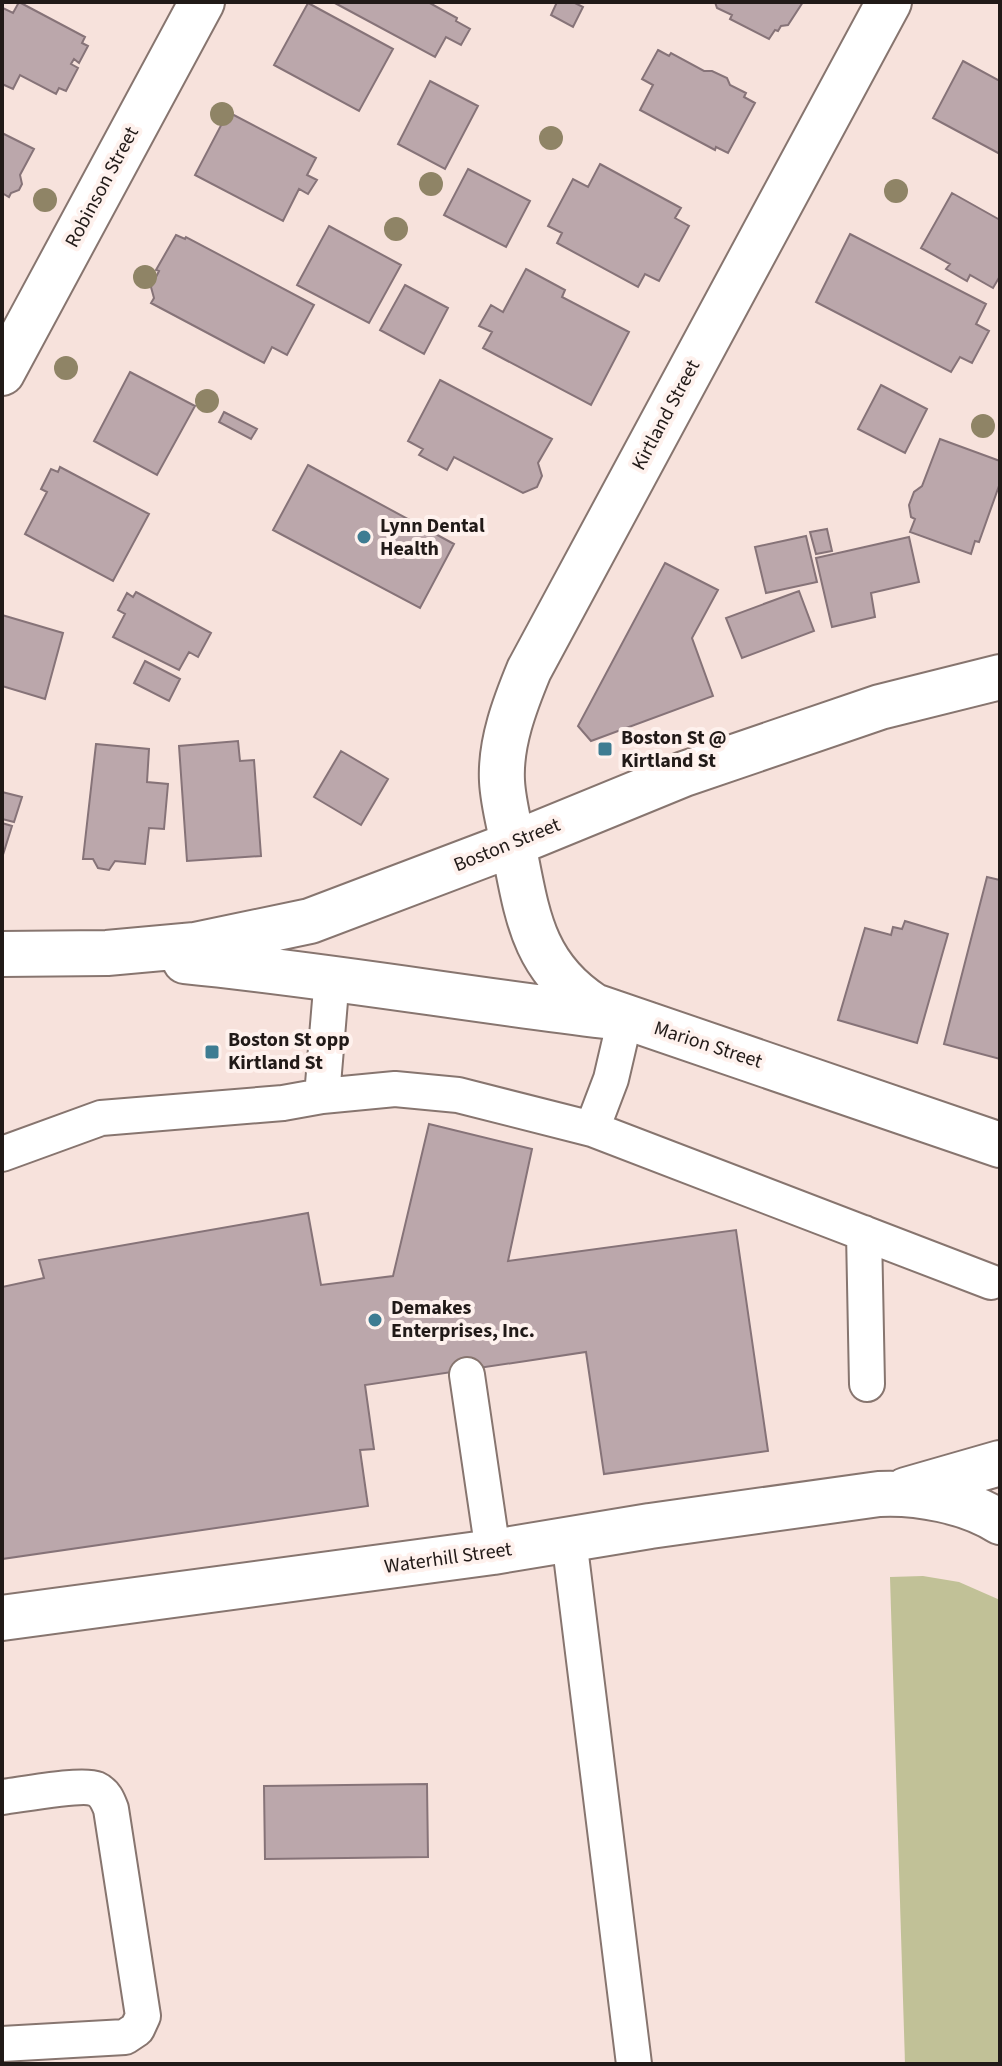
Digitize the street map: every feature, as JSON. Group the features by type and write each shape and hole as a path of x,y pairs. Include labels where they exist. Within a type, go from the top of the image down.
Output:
{"street":[{"name":"Robinson Street","path":"2,373 202,2"},
{"name":"Kirtland Street","path":"513,844 502,783 502,764 511,718 529,670 889,2"},
{"name":"Boston Street","path":"2,954 107,953 195,945 310,921 513,844 684,774 880,707 1000,677"},
{"name":"Marion Street","path":"513,844 529,921 553,970 580,997 594,1006 1000,1145"},
{"path":"107,953 332,977 474,1000 625,1019"},
{"name":"Waterhill Street","path":"2,1618 892,1494 1000,1463"},
{"name":"Waterhill Street","path":"892,1494 945,1501 990,1515 1000,1522"}],"lane":[{"path":"322,1096 332,977"},
{"path":"592,1129 611,1079 625,1019"},
{"path":"2,1154 101,1118 283,1103 395,1089 458,1095 592,1129 991,1282"},
{"path":"864,1233 867,1384"},
{"path":"467,1375 493,1552"},
{"path":"569,1539 634,2064"},
{"path":"2,1797 83,1788 96,1789 106,1798 111,1809 143,2016 137,2029 125,2037 2,2044"}],"green space":[{"path":"923,1576 959,1582 1000,1600 1000,2064 905,2064 890,1577"}],"building":[{"path":"19,2 85,37 82,43 88,46 79,63 74,59 71,64 78,68 66,91 59,88 56,94 20,75 13,89 2,84 2,10 13,13"},
{"path":"333,2 428,2 470,29 461,45 446,37 435,57"},
{"path":"557,2 573,2 583,7 573,27 551,15"},
{"path":"715,2 803,2 788,25 775,30 769,39 730,19 732,15 717,8"},
{"path":"308,3 393,49 359,111 274,65"},
{"path":"658,50 727,78 730,85 746,93 744,97 755,103 728,153 716,147 715,150 640,110 653,85 642,79"},
{"path":"963,61 1000,81 1000,154 933,118"},
{"path":"430,81 478,106 445,169 398,144"},
{"path":"228,112 316,158 307,175 317,180 308,194 299,189 283,221 195,175"},
{"path":"2,133 34,149 20,175 22,184 19,190 9,197 2,193"},
{"path":"600,164 681,208 675,218 689,226 659,281 645,274 638,287 557,243 562,233 548,226 573,179 588,187"},
{"path":"468,169 530,201 506,247 444,215"},
{"path":"952,193 1000,220 1000,276 993,288 970,275 967,281 946,269 950,264 921,248"},
{"path":"329,226 401,265 369,323 297,285"},
{"path":"850,234 986,304 976,324 989,331 972,363 960,357 951,372 816,302"},
{"path":"176,235 186,237 314,305 287,355 272,347 264,363 151,303 154,298 151,287 159,271 156,270"},
{"path":"526,269 565,290 562,297 629,332 591,405 483,348 492,332 479,326 491,305 503,312"},
{"path":"405,285 448,308 424,354 380,330"},
{"path":"130,372 195,406 157,475 94,441"},
{"path":"440,380 552,439 538,463 542,476 537,487 523,493 454,457 447,470 419,455 423,449 408,441"},
{"path":"881,385 927,409 905,453 858,429"},
{"path":"224,412 257,429 251,439 219,422"},
{"path":"940,439 1000,461 1000,483 979,542 975,541 971,554 910,532 915,519 911,517 909,505 914,492 922,486"},
{"name":"Lynn Dental Health","path":"308,465 454,544 420,608 273,530"},
{"path":"60,467 149,514 113,581 25,534 47,492 41,489 51,469 58,472"},
{"path":"827,529 832,551 816,554 810,532"},
{"path":"806,536 817,582 766,593 755,547"},
{"path":"909,537 919,582 871,593 875,617 832,627 816,558"},
{"path":"665,563 718,590 692,638 713,696 591,741 578,726"},
{"path":"799,591 814,631 742,658 726,618"},
{"path":"136,592 211,633 198,657 189,652 179,670 113,637 125,614 118,610 127,593 133,597"},
{"path":"2,615 63,633 45,699 2,686"},
{"path":"145,661 180,679 169,701 134,683"},
{"path":"238,741 240,761 254,760 261,856 187,861 179,746"},
{"path":"96,744 149,749 147,782 168,784 164,829 149,828 145,864 115,861 109,870 98,868 93,859 83,859"},
{"path":"341,751 388,779 361,825 314,797"},
{"path":"2,792 22,797 14,822 2,819"},
{"path":"2,823 12,826 2,858"},
{"path":"987,877 1000,880 1000,1059 944,1044"},
{"path":"905,921 948,934 917,1043 838,1020 865,928 891,935 893,927 902,929"},
{"name":"Demakes Enterprises, Inc.","path":"429,1124 532,1149 508,1261 736,1230 768,1451 604,1474 586,1352 365,1385 374,1449 360,1450 368,1506 2,1559 2,1287 44,1278 39,1260 308,1213 321,1285 393,1276"},
{"path":"427,1784 428,1857 265,1859 264,1786"}],"place":[{"name":"Lynn Dental Health","path":"364,537"},
{"name":"Boston St @ Kirtland St","path":"605,749"},
{"name":"Boston St opp Kirtland St","path":"212,1052"},
{"name":"Demakes Enterprises, Inc.","path":"375,1320"}]}
